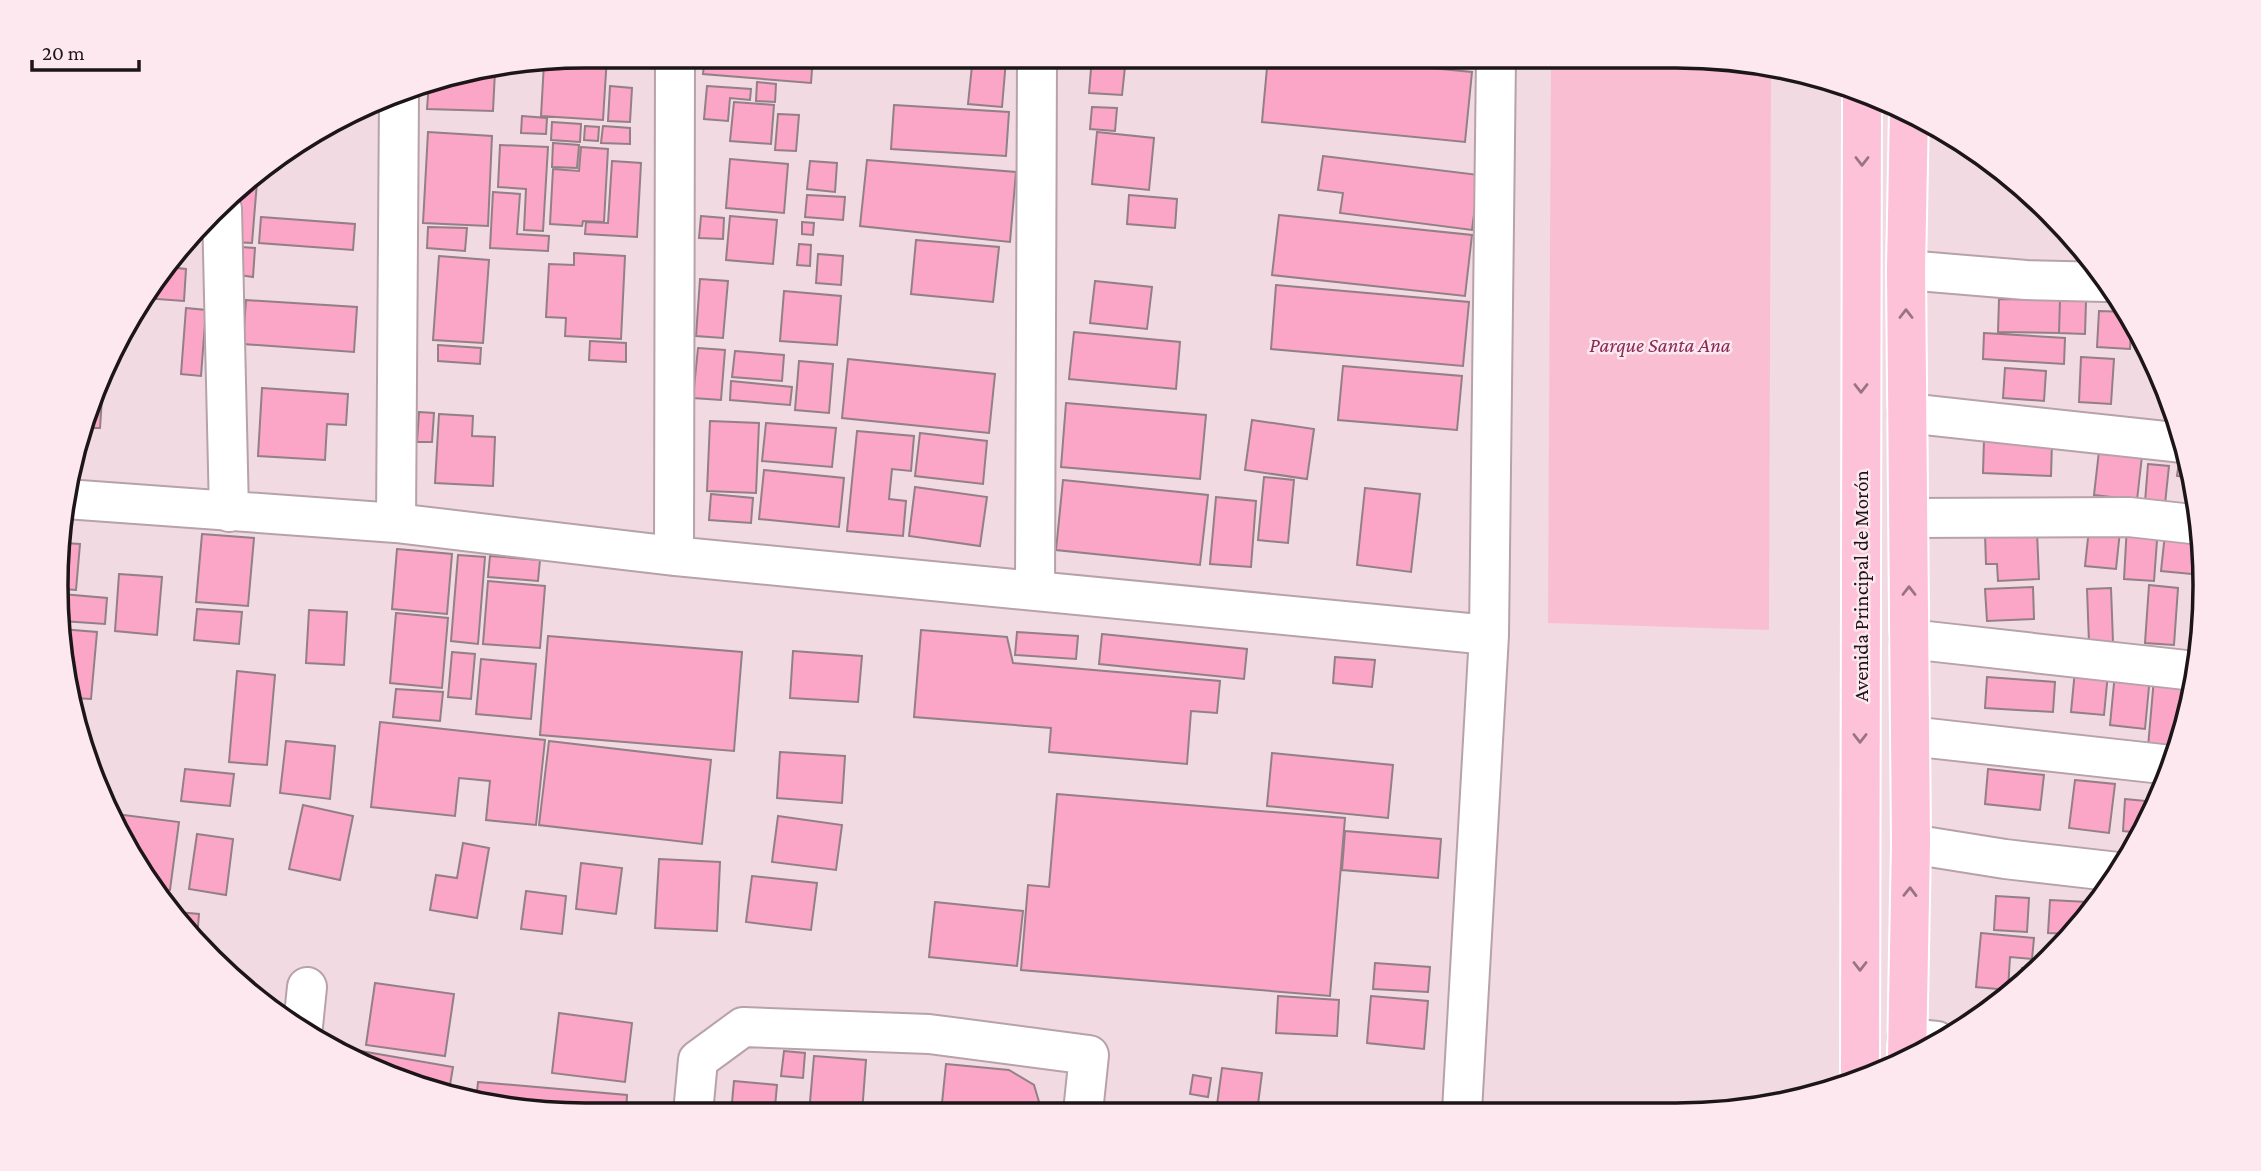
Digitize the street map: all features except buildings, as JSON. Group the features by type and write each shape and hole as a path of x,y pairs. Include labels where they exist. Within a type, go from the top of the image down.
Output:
{"main road":[{"name":"Avenida Principal de Morón","path":"1860,1068 1862,104"},
{"path":"1909,125 1906,271 1909,639 1917,1042"}],"street":[{"path":"674,556 675,68"},
{"path":"1035,590 1037,68"},
{"path":"1462,1103 1489,635 1496,68"},
{"path":"396,523 399,104"},
{"path":"222,218 229,512"},
{"path":"1906,271 2026,280 2094,282"},
{"path":"1907,413 2172,442"},
{"path":"76,500 396,523 674,556 1489,635"},
{"path":"1909,518 2129,517 2189,524"},
{"path":"1909,639 2185,670"},
{"path":"1910,736 2160,764"},
{"path":"1911,844 2005,859 2107,871"},
{"path":"304,1019 307,987"},
{"path":"694,1103 698,1060 743,1027 929,1034 1089,1055 1084,1103"}],"green space":[{"name":"Parque Santa Ana","path":"1551,68 1709,69 1771,77 1769,630 1548,623"}]}
